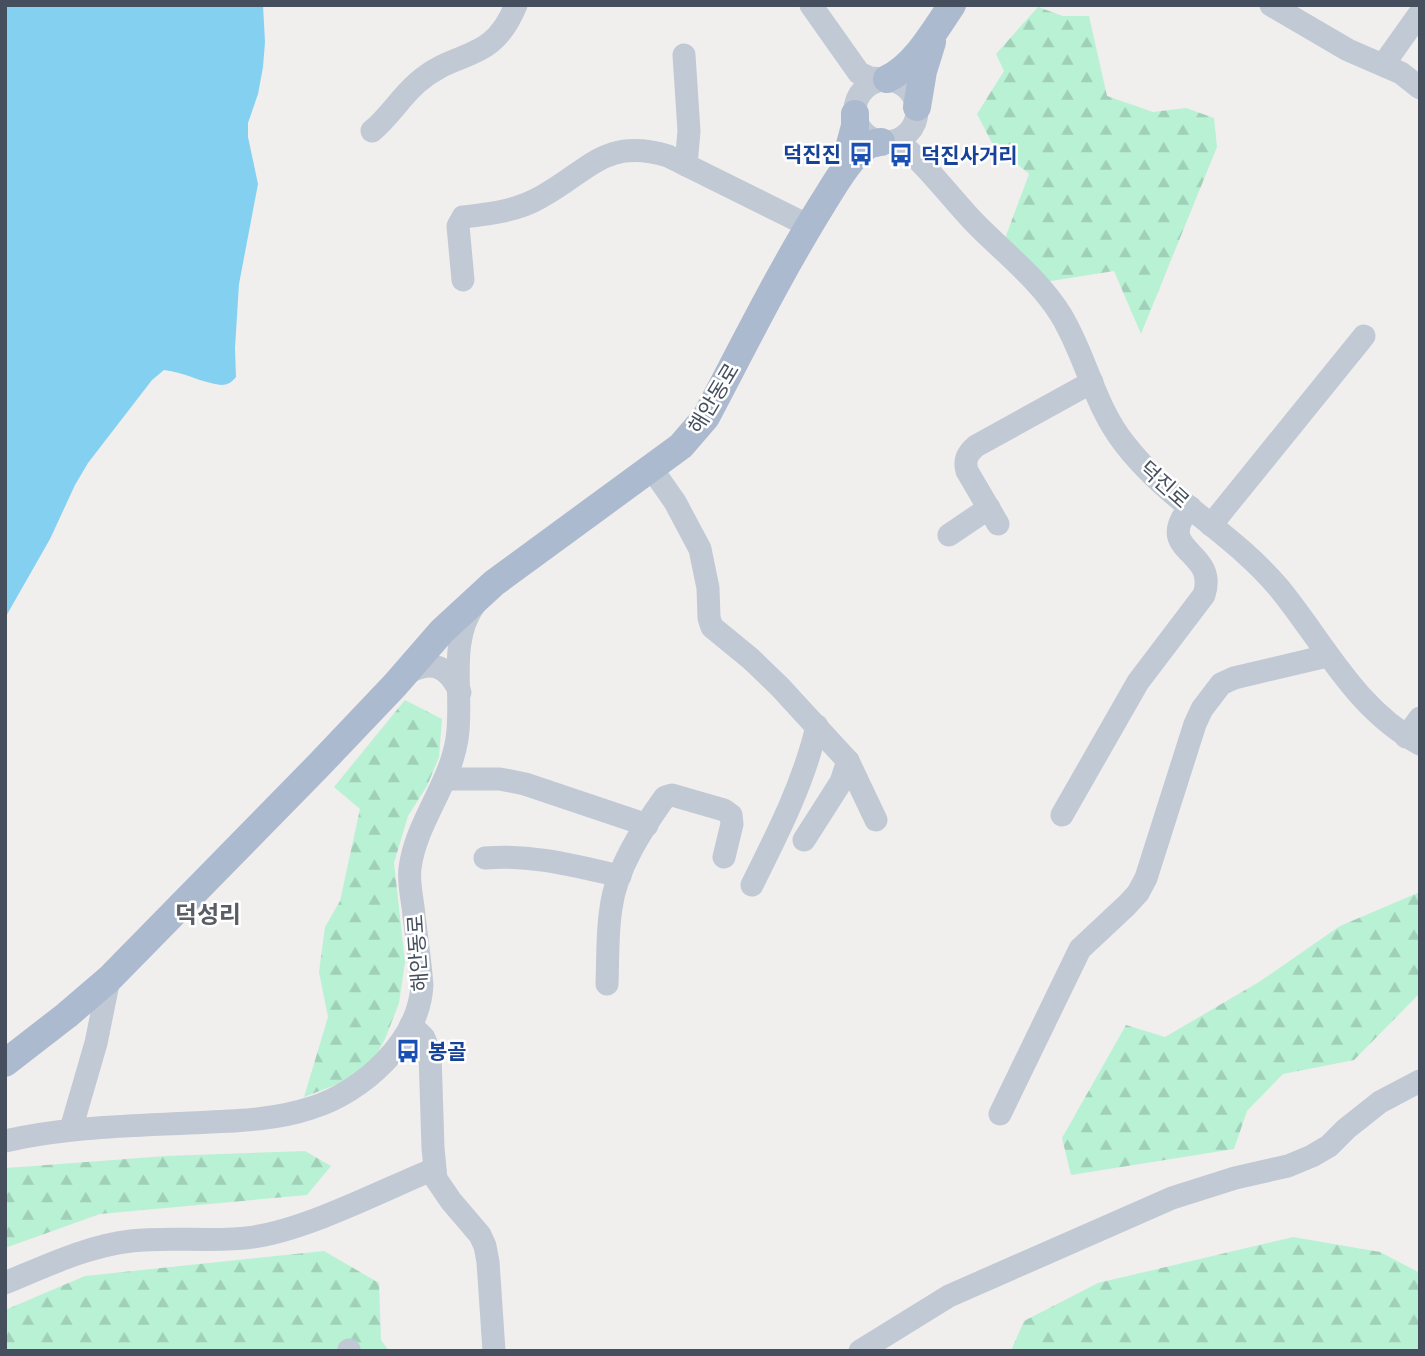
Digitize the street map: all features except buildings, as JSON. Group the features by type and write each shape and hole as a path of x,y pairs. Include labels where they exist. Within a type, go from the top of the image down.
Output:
{"main road":[{"path":"887,79 900,73 948,11"},
{"path":"917,107 927,56 948,11"},
{"name":"해안동로","path":"837,183 849,152 855,126 855,109"},
{"name":"해안동로","path":"5,1063 108,979 308,776 442,631 494,583 681,446 706,417 760,313 809,226 837,183 860,153 871,144 881,142"}],"street":[{"path":"372,131 416,84 430,73 492,43 503,32 516,5"},
{"path":"811,5 859,73 904,85 915,99 925,142 948,193"},
{"path":"1270,5 1348,50 1401,73 1420,88"},
{"path":"1383,65 1420,13"},
{"path":"840,48 855,87 855,109 863,132 881,142 890,142 907,134 914,126 917,107"},
{"path":"684,55 689,119 687,165"},
{"path":"855,109 859,94 866,86 887,79"},
{"name":"덕진로","path":"881,142 897,143 909,151 1049,296 1072,333 1111,425 1123,442 1157,479 1264,572 1291,604 1327,656 1376,713 1413,741"},
{"path":"463,280 458,226 463,217 499,213 539,199 582,168 603,156 618,152 656,152 809,226"},
{"path":"1211,524 1364,336"},
{"path":"949,535 994,516 967,471 965,463 968,453 975,446 1091,382"},
{"path":"652,469 675,502 700,549 712,627 751,659 848,761 876,820"},
{"path":"1062,815 1138,682 1204,595 1207,585 1203,567 1178,536 1180,520 1190,507"},
{"name":"해안동로","path":"5,1142 33,1134 71,1129 251,1119 313,1108 351,1088 392,1054 411,1025 421,999 422,985 410,871 417,839 445,779 457,743 461,635 471,609 494,583"},
{"path":"1000,1114 1080,949 1127,905 1146,878 1188,742 1208,701 1221,684 1234,678 1327,656"},
{"path":"402,676 416,668 436,666 446,670 460,692"},
{"path":"1413,741 1420,718"},
{"path":"752,885 808,763 817,726"},
{"path":"804,841 841,782 848,761"},
{"path":"445,779 500,779 525,783 647,825"},
{"path":"607,984 611,909 620,876 665,797 672,795 724,810 731,815 732,824 724,857"},
{"path":"485,858 509,856 549,860 620,876"},
{"path":"71,1129 96,1043 108,979"},
{"path":"411,1025 424,1038 430,1054 434,1169 441,1188 480,1235 485,1246 494,1351"},
{"path":"860,1351 949,1296 1071,1241 1172,1198 1235,1178 1288,1166 1312,1156 1329,1146 1380,1102 1420,1082"},
{"path":"5,1283 81,1252 130,1241 237,1238 274,1232 330,1213 434,1169"}],"green space":[{"path":"1038,7 1063,16 1089,16 1107,96 1153,112 1186,108 1214,118 1217,147 1141,334 1114,271 1045,282 1003,244 1029,174 992,143 977,114 1004,71 996,54"},
{"path":"405,700 442,719 439,757 427,786 408,816 394,863 405,962 399,1003 374,1059 346,1081 304,1097 328,1017 319,972 325,927 340,901 360,809 334,787"},
{"path":"1420,892 1420,993 1354,1060 1283,1074 1247,1111 1234,1149 1071,1175 1062,1138 1126,1025 1165,1037 1259,982 1340,926"},
{"path":"305,1151 331,1166 307,1195 100,1214 5,1248 7,1168 166,1156"},
{"path":"1293,1237 1380,1252 1420,1273 1420,1351 1011,1351 1024,1321 1098,1283"},
{"path":"324,1251 379,1283 381,1340 389,1351 5,1351 5,1310 85,1276"}],"water":[{"path":"5,5 263,5 265,42 258,94 248,123 248,137 258,184 239,284 236,377 230,383 221,385 164,370 152,380 88,463 50,539 5,618"}],"place":[{"name":"덕진진","path":"861,154"},
{"name":"덕진사거리","path":"901,155"},
{"name":"봉골","path":"408,1051"}],"district":[{"name":"덕성리","path":"208,914"}]}
